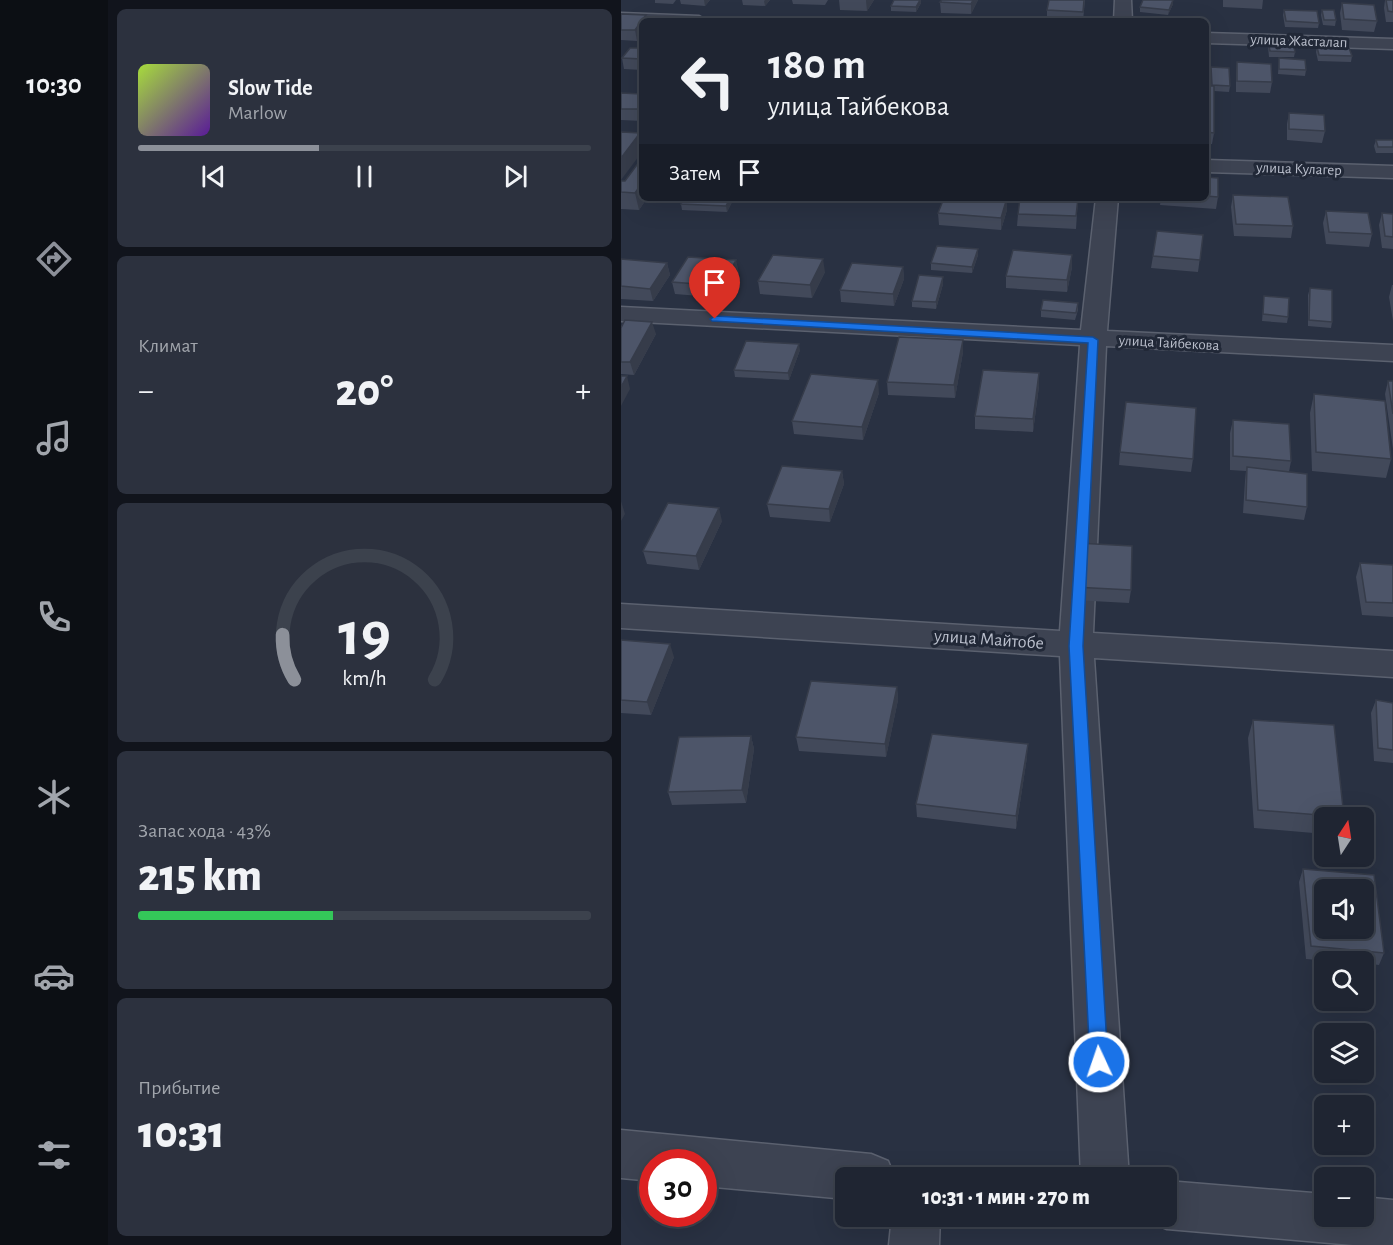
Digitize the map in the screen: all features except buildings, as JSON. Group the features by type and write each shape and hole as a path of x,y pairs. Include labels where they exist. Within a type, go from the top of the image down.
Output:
{"street":[{"path":"1123,0 1123,18"},
{"path":"621,18 639,19"},
{"name":"улица Жасталап","path":"1209,38 1393,44"},
{"name":"улица Кулагер","path":"1209,166 1393,172"},
{"path":"1104,1167 1076,646 1093,340 1107,201"},
{"name":"улица Тайбекова","path":"621,314 1093,340 1393,353"},
{"name":"улица Майтобе","path":"621,616 1393,664"},
{"path":"621,1154 835,1175"},
{"path":"1177,1206 1393,1224"},
{"path":"914,1245 915,1227"}],"route":[{"path":"715,319 1093,340 1076,646 1099,1062"}]}
